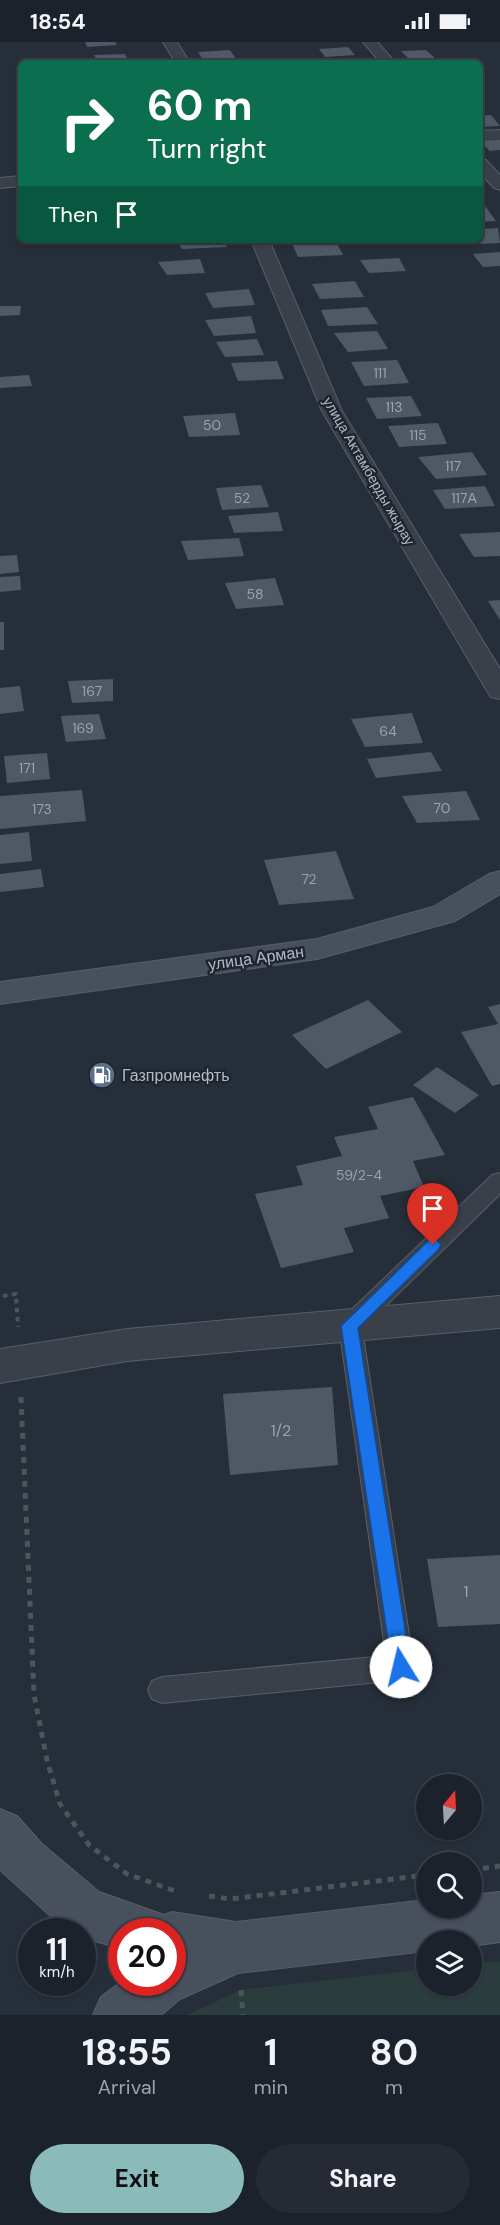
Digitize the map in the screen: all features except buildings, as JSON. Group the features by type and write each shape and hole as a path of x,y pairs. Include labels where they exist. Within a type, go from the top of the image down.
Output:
{"street":[{"path":"170,42 181,60"},
{"path":"370,42 386,60"},
{"path":"483,136 500,135"},
{"path":"483,166 500,185"},
{"path":"0,183 18,181"},
{"name":"улица Актамберды жырау","path":"261,243 332,411 500,691"},
{"name":"улица Арман","path":"0,993 317,949 444,914 500,881"},
{"path":"10,1364 127,1345 500,1312"},
{"path":"0,1833 25,1861 84,1912 108,1920"},
{"path":"180,1916 239,1969"},
{"path":"186,1975 239,1969 500,1917"},
{"path":"119,2015 141,1996"}],"lane":[{"path":"162,1690 401,1667 350,1326 500,1181"}],"path":[{"path":"3,1296 16,1294 10,1364 34,1695 47,1760 60,1804 89,1845 127,1874 177,1892 180,1916"},
{"path":"482,1868 500,1866"},
{"path":"199,1895 231,1899 416,1876"},
{"path":"239,1969 243,2015"}],"shaded area":[{"path":"500,1961 500,2015 187,2015 241,1990 416,1970 416,1996 482,1996 482,1963"}],"place":[{"name":"Газпромнефть","path":"102,1075"}],"route":[{"path":"401,1667 350,1326 433,1245"}]}
